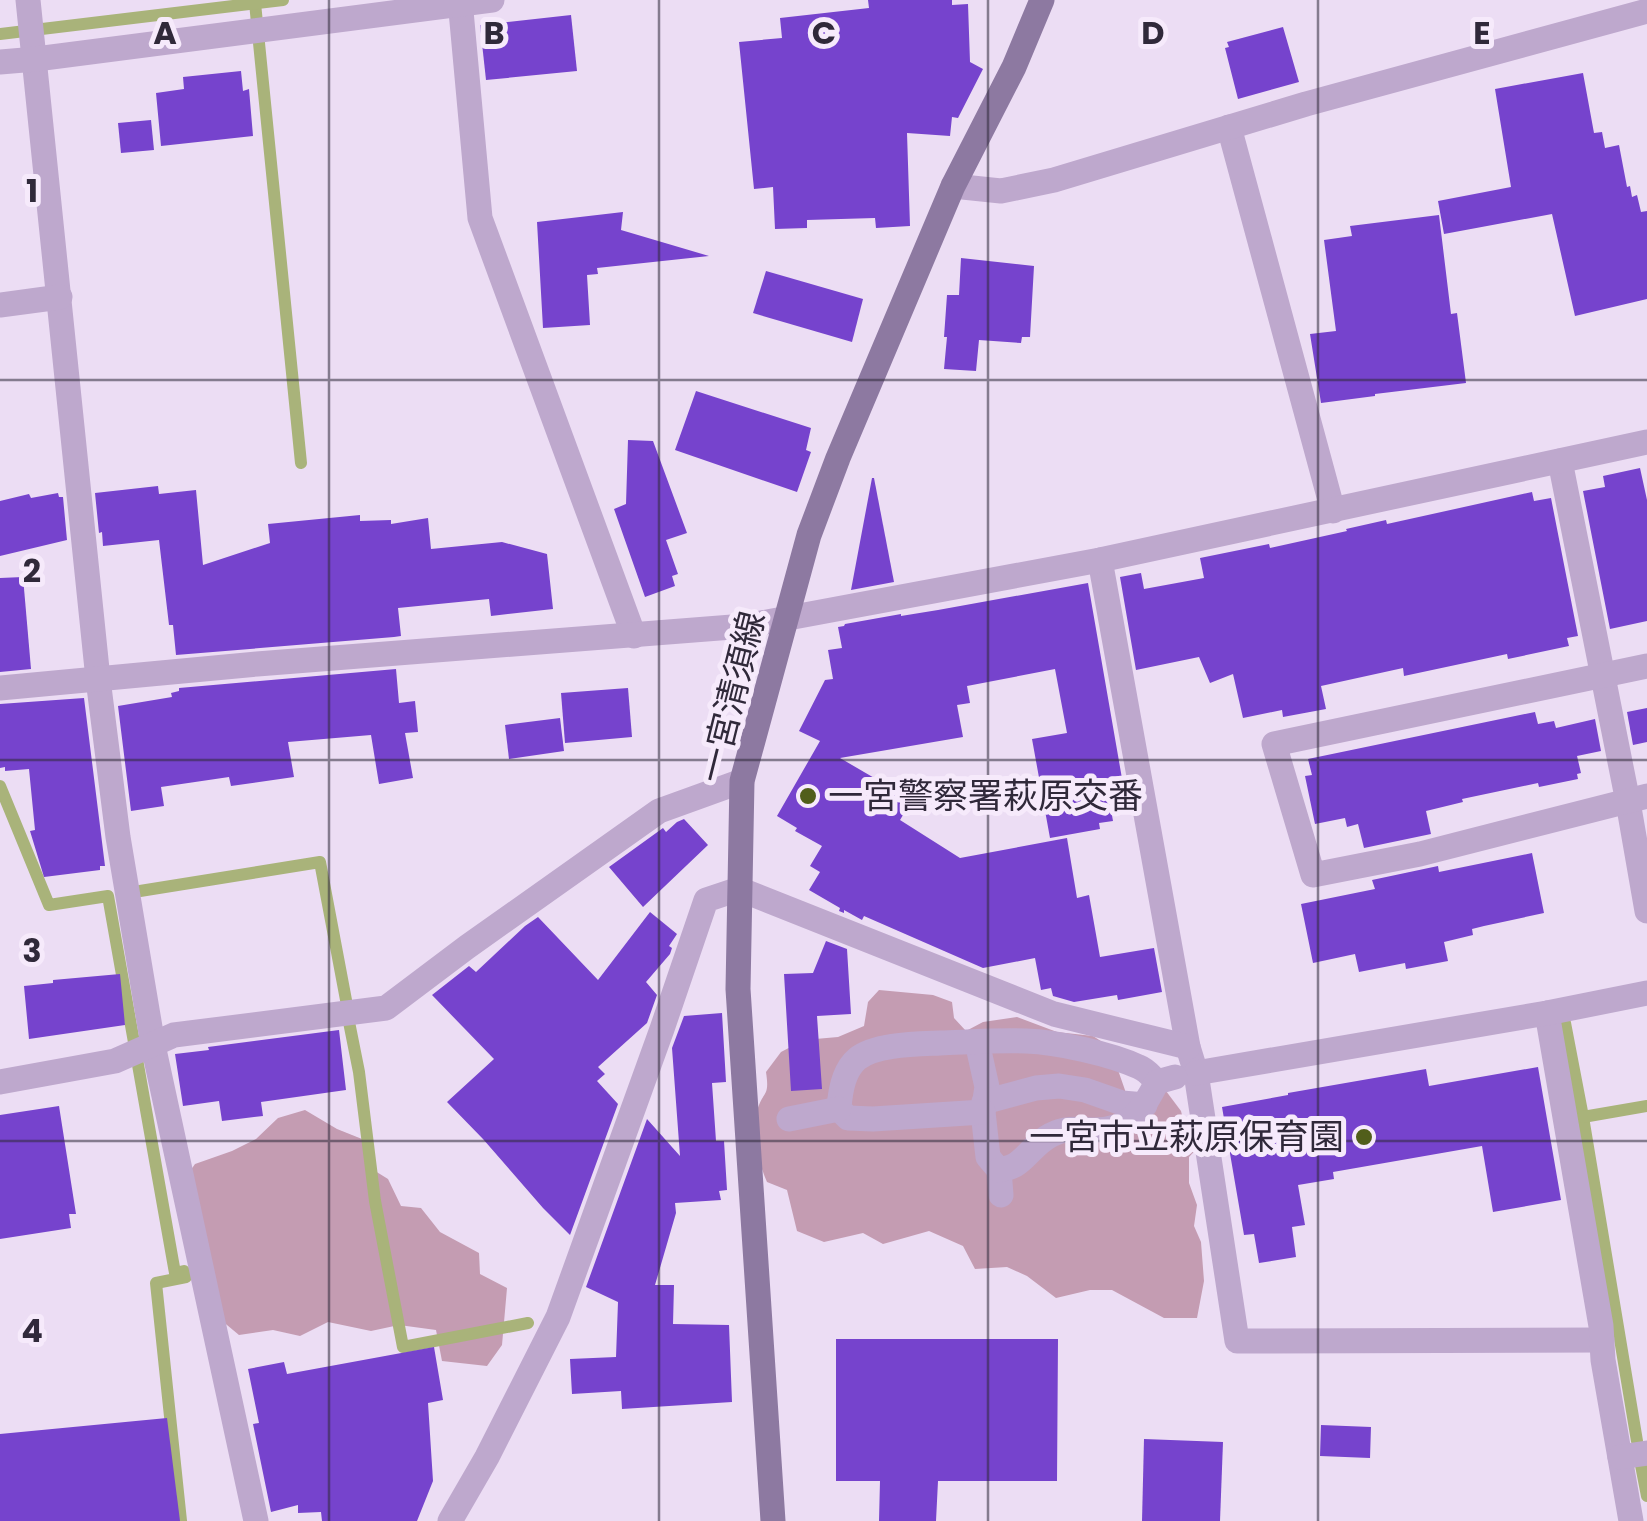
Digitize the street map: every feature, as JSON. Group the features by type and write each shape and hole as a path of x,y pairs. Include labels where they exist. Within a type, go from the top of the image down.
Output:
{"main road":[{"name":"一宮清須線","path":"773,1521 738,989 742,781 810,534 838,458 954,186 1014,68 1042,0"}],"street":[{"path":"0,62 32,28 492,0"},
{"path":"460,2 480,218 634,636"},
{"path":"954,186 1001,191 1054,180 1229,127 1647,11"},
{"path":"32,28 98,679 118,837 152,1045 256,1521"},
{"path":"1229,127 1333,511"},
{"path":"0,305 60,297"},
{"path":"0,688 745,626 1100,560 1647,442"},
{"path":"1560,461 1601,675 1638,799 1647,911"},
{"path":"977,1042 987,1087 984,1107 988,1157 1000,1183 1037,1143 1056,1132 1118,1128 1128,1122 1168,1084 1188,1047 1100,560"},
{"path":"1638,799 1420,854 1314,875 1274,744 1647,666"},
{"path":"0,1082 115,1061 174,1035 386,1008 658,810 742,781"},
{"path":"450,1521 558,1318 706,900 739,888 1054,1014 1188,1047"},
{"path":"839,1108 848,1118 873,1120 984,1107 1036,1088 1059,1086 1122,1103 1168,1084 1647,993"},
{"path":"1547,1013 1631,1521"},
{"path":"839,1108 849,1070 858,1058 875,1050 1029,1040 1106,1056 1144,1068 1168,1084 1237,1341 1602,1340"},
{"path":"789,1119 839,1108"},
{"path":"1620,1458 1647,1453"}],"shaded area":[{"path":"879,990 933,995 952,1002 954,1018 966,1031 983,1022 1017,1017 1057,1032 1093,1036 1110,1047 1126,1093 1166,1091 1181,1111 1186,1131 1207,1138 1189,1157 1189,1183 1197,1205 1194,1226 1201,1242 1204,1281 1197,1318 1164,1318 1112,1290 1090,1290 1056,1298 1027,1276 1007,1267 975,1269 963,1246 929,1231 883,1244 863,1233 824,1242 797,1231 787,1190 767,1182 756,1147 755,1120 766,1090 766,1072 781,1052 804,1040 838,1037 864,1026 868,1002"},
{"path":"305,1110 362,1139 367,1166 388,1179 401,1206 421,1208 440,1232 479,1253 480,1274 507,1288 502,1345 487,1366 442,1361 436,1330 399,1325 371,1331 328,1322 300,1336 273,1330 239,1335 221,1320 188,1174 195,1164 256,1139 278,1118"}],"building":[{"path":"868,0 952,0 952,5 968,4 970,62 983,69 958,118 952,117 950,136 907,133 910,226 876,228 875,218 807,220 807,228 775,229 773,187 754,189 739,42 782,38 780,18 869,8"},
{"path":"571,15 577,71 486,80 480,25"},
{"path":"1283,27 1299,82 1238,99 1225,48 1229,47 1227,42"},
{"path":"241,71 243,91 249,89 253,136 161,146 156,93 184,89 183,77"},
{"path":"1583,73 1594,133 1602,132 1605,148 1619,145 1627,187 1630,186 1632,197 1637,195 1641,212 1647,211 1647,299 1575,316 1552,214 1444,234 1438,201 1511,187 1495,89"},
{"path":"151,120 154,150 121,153 118,123"},
{"path":"623,212 621,230 709,256 597,268 598,274 587,275 590,325 543,328 537,222"},
{"path":"1439,215 1451,314 1457,313 1466,383 1321,403 1310,334 1336,331 1324,240 1352,236 1350,226"},
{"path":"961,258 1034,266 1030,337 1022,337 1021,343 979,340 976,371 944,369 947,295 959,295"},
{"path":"766,271 863,299 852,342 753,313"},
{"path":"696,391 811,428 806,450 811,452 797,492 675,450"},
{"path":"628,440 653,441 687,533 666,540 678,574 672,576 675,586 645,597 614,509 626,504"},
{"path":"1640,468 1647,500 1647,621 1610,629 1583,491 1605,487 1603,476"},
{"path":"872,478 894,582 851,590"},
{"path":"158,486 159,494 196,490 203,565 270,543 268,524 360,515 360,521 391,520 391,524 428,518 431,549 502,542 547,554 553,609 491,616 489,599 398,608 401,636 176,655 159,540 103,546 102,532 99,533 95,493"},
{"path":"1532,492 1534,501 1551,498 1578,636 1567,638 1569,646 1508,659 1507,654 1404,676 1403,668 1321,686 1326,709 1283,717 1282,710 1243,718 1233,674 1210,683 1199,657 1136,670 1120,577 1141,573 1144,589 1204,578 1200,558 1269,544 1270,548 1386,520 1387,524"},
{"path":"58,493 63,497 67,540 0,556 0,501"},
{"path":"23,577 31,669 0,672 0,578"},
{"path":"1088,583 1124,790 1108,793 1113,821 1099,823 1100,829 1050,838 1032,739 1067,733 1055,669 967,686 970,703 957,705 963,737 840,758 912,800 900,820 960,858 1067,838 1077,898 1089,895 1100,957 1154,948 1162,992 1074,1002 1053,996 1051,988 1041,990 1035,958 983,968 864,916 862,920 839,911 840,908 809,890 820,872 810,866 822,846 777,816 820,741 799,731 825,680 833,679 828,650 842,648 838,627"},
{"path":"396,669 399,703 415,701 418,732 405,733 413,778 379,784 371,735 288,742 294,777 231,786 229,777 161,787 164,806 131,811 118,706 172,697 171,693 179,688"},
{"path":"628,688 632,737 565,743 561,693"},
{"path":"84,698 105,866 100,866 100,870 44,877 30,831 35,830 29,769 0,768 0,704"},
{"path":"1647,708 1647,742 1633,745 1627,712"},
{"path":"1535,712 1538,724 1554,721 1556,728 1595,719 1601,751 1577,756 1581,773 1577,774 1578,779 1462,799 1463,802 1426,811 1431,834 1364,848 1358,824 1347,827 1345,818 1315,824 1305,776 1312,775 1308,759"},
{"path":"560,718 564,751 509,759 505,725"},
{"path":"684,819 708,845 643,907 609,867 663,828 666,832"},
{"path":"1532,853 1544,913 1472,929 1473,935 1444,942 1448,961 1406,969 1405,963 1359,972 1355,954 1313,963 1301,904 1375,889 1372,880 1438,866 1439,872"},
{"path":"650,912 677,934 669,946 670,954 646,982 657,995 647,1023 598,1067 605,1074 597,1081 618,1104 570,1235 447,1102 494,1059 432,995 469,966 476,972 538,917 598,980"},
{"path":"826,941 847,949 851,1014 817,1016 822,1089 791,1091 784,974 813,973"},
{"path":"120,974 125,1025 29,1039 24,986"},
{"path":"722,1013 726,1082 712,1083 716,1141 724,1141 727,1190 719,1191 721,1200 675,1203 676,1213 655,1285 674,1285 673,1324 729,1325 732,1402 622,1409 621,1391 572,1394 570,1359 616,1357 618,1302 586,1287 647,1119 680,1156 672,1048 684,1016"},
{"path":"339,1030 346,1090 261,1102 263,1116 222,1121 219,1101 183,1106 175,1054"},
{"path":"1538,1067 1561,1200 1493,1212 1482,1146 1333,1172 1334,1179 1298,1185 1305,1225 1292,1227 1296,1257 1259,1263 1254,1234 1244,1235 1222,1107 1426,1069 1429,1086"},
{"path":"59,1106 76,1214 69,1214 71,1228 0,1239 0,1115"},
{"path":"836,1339 1058,1339 1057,1481 938,1481 936,1521 879,1521 880,1481 836,1481"},
{"path":"434,1347 443,1400 428,1403 433,1481 417,1521 322,1521 321,1512 298,1513 298,1505 271,1512 253,1424 259,1423 248,1369 284,1362 287,1374"},
{"path":"167,1418 180,1521 0,1521 0,1434"},
{"path":"1321,1425 1371,1427 1370,1458 1320,1456"},
{"path":"1144,1439 1223,1442 1220,1521 1142,1521"}],"waterway":[{"path":"0,34 283,0"},
{"path":"255,3 301,463"},
{"path":"0,786 49,905 108,896 175,1273 184,1271 186,1277 156,1283 181,1521"},
{"path":"140,891 320,862 346,1000"},
{"path":"349,1022 375,1201 403,1347 528,1323"},
{"path":"1565,1023 1637,1441"},
{"path":"1583,1117 1647,1106"},
{"path":"1641,1465 1647,1496"}],"place":[{"name":"一宮警察署萩原交番","path":"808,796"},
{"name":"一宮市立萩原保育園","path":"1364,1137"}]}
